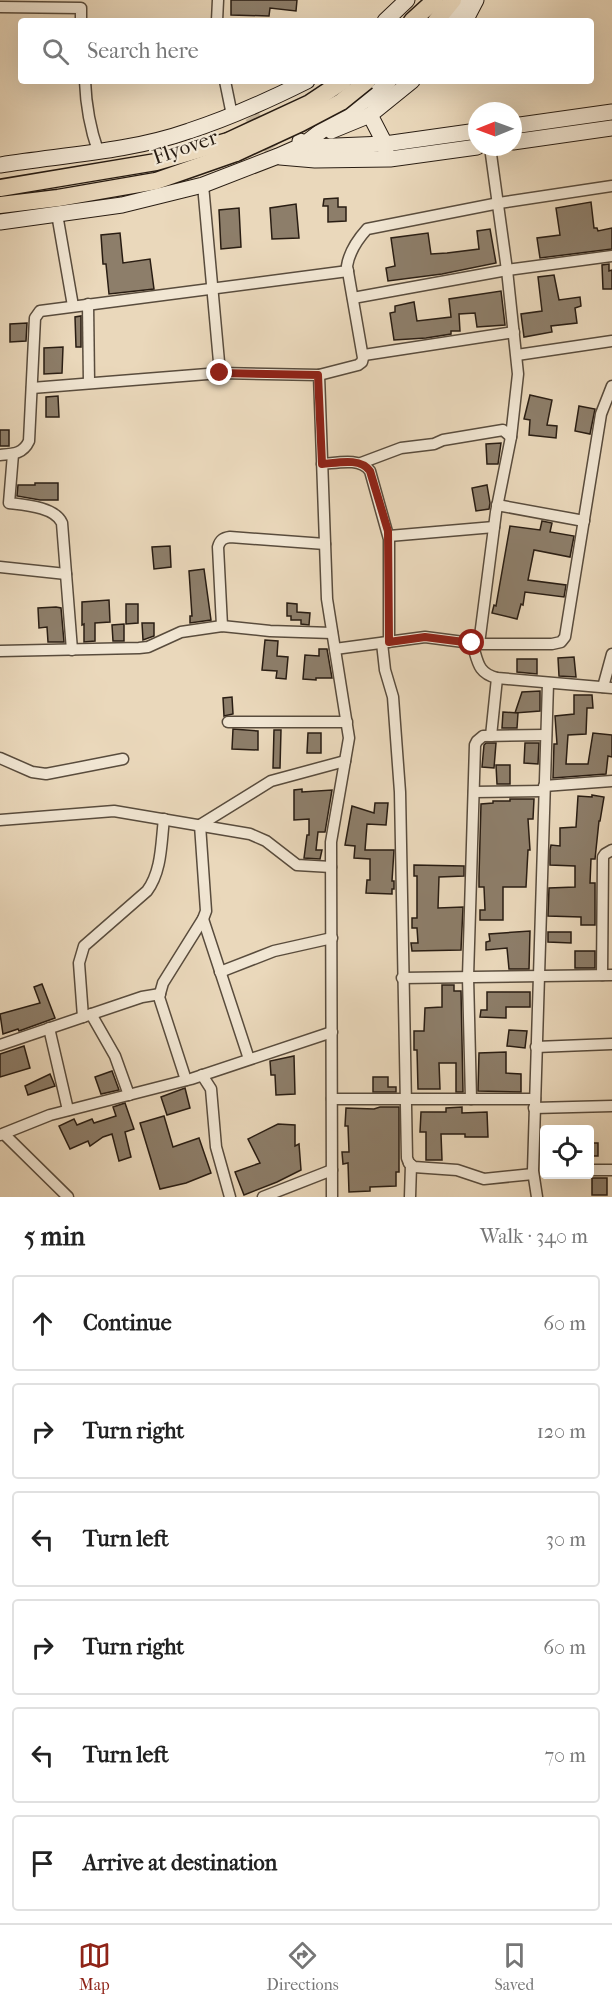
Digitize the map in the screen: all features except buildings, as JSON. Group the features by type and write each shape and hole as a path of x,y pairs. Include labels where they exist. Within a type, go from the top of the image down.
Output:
{"highway":[{"path":"415,18 435,0"},
{"path":"438,18 453,0"},
{"name":"Flyover","path":"0,188 156,162 228,141 310,103 338,84"},
{"name":"Flyover","path":"0,205 58,198 156,181 236,153 301,123 341,102 364,84"}],"main road":[{"path":"388,18 406,0"},
{"path":"453,18 468,0"},
{"path":"467,18 476,0"},
{"path":"0,165 98,151 188,132 278,101 303,84"},
{"path":"303,140 374,95 386,84"},
{"path":"0,222 122,205 203,185 303,140 370,115 408,84"},
{"path":"522,125 612,112"},
{"path":"370,115 386,152"},
{"path":"522,141 612,129"},
{"path":"303,140 311,147 386,152 468,133"},
{"path":"275,153 315,160 386,152 468,147"}],"street":[{"path":"217,18 218,0"},
{"path":"0,7 81,4"},
{"path":"85,84 86,106 98,151"},
{"path":"226,84 232,115"},
{"path":"491,156 517,355 517,392 476,644 480,669 488,676 497,678 607,688 612,654"},
{"path":"203,185 220,373"},
{"path":"32,388 220,373 318,375 358,365 362,362 364,355 348,271 348,259 367,230 372,227 499,203 612,186"},
{"path":"57,214 73,306"},
{"path":"353,298 507,270 612,256"},
{"path":"0,455 20,452 26,448 29,441 35,318 45,309 348,271"},
{"path":"88,304 89,383"},
{"path":"364,355 514,332"},
{"path":"517,355 612,341"},
{"path":"318,375 327,599 349,738 331,842 332,1197"},
{"path":"335,649 425,637 476,644 561,642 565,637 601,414 612,386"},
{"path":"322,464 361,463 400,448 434,444 443,440 503,430 511,437"},
{"path":"12,454 9,503 27,505 56,514 60,519 72,650"},
{"path":"361,463 370,471 389,536 385,670 393,697 400,786 402,978 407,1158 411,1166 410,1197"},
{"path":"497,505 584,521"},
{"path":"389,536 494,527"},
{"path":"222,626 218,547 224,538 325,544"},
{"path":"0,567 66,574"},
{"path":"0,651 148,647 181,632 222,626 270,631 332,633"},
{"path":"491,736 497,678"},
{"path":"537,1197 533,1172 534,1103 548,683"},
{"path":"228,722 346,722"},
{"path":"471,1099 468,977 475,745 480,738 491,736 546,735"},
{"path":"0,758 32,772 46,774 123,759"},
{"path":"200,825 271,781 345,761"},
{"path":"474,792 612,781"},
{"path":"0,820 105,810 258,837 297,865 332,867"},
{"path":"129,1095 115,1056 87,1015 79,963 84,946 147,891 153,882 157,873 164,819"},
{"path":"186,1080 160,1003 160,994 163,983 203,919 206,899 200,825"},
{"path":"402,978 607,975 603,857 611,850"},
{"path":"203,919 249,1059"},
{"path":"220,972 274,951 332,938"},
{"path":"0,1045 142,997 160,994"},
{"path":"49,1028 68,1110"},
{"path":"68,1197 2,1134 50,1115 186,1080 332,1032"},
{"path":"536,1047 612,1044"},
{"path":"202,1075 211,1089 216,1147 230,1197"},
{"path":"332,1099 471,1099 612,1106"},
{"path":"409,1163 419,1168 457,1170 484,1179 540,1171"},
{"path":"263,1197 332,1170"},
{"path":"594,1170 612,1170"}],"tunnel":[{"path":"252,116 272,149"}],"route":[{"path":"220,373 318,375 322,464 356,462 366,466 370,471 388,531 389,642 431,637 472,643"}]}
